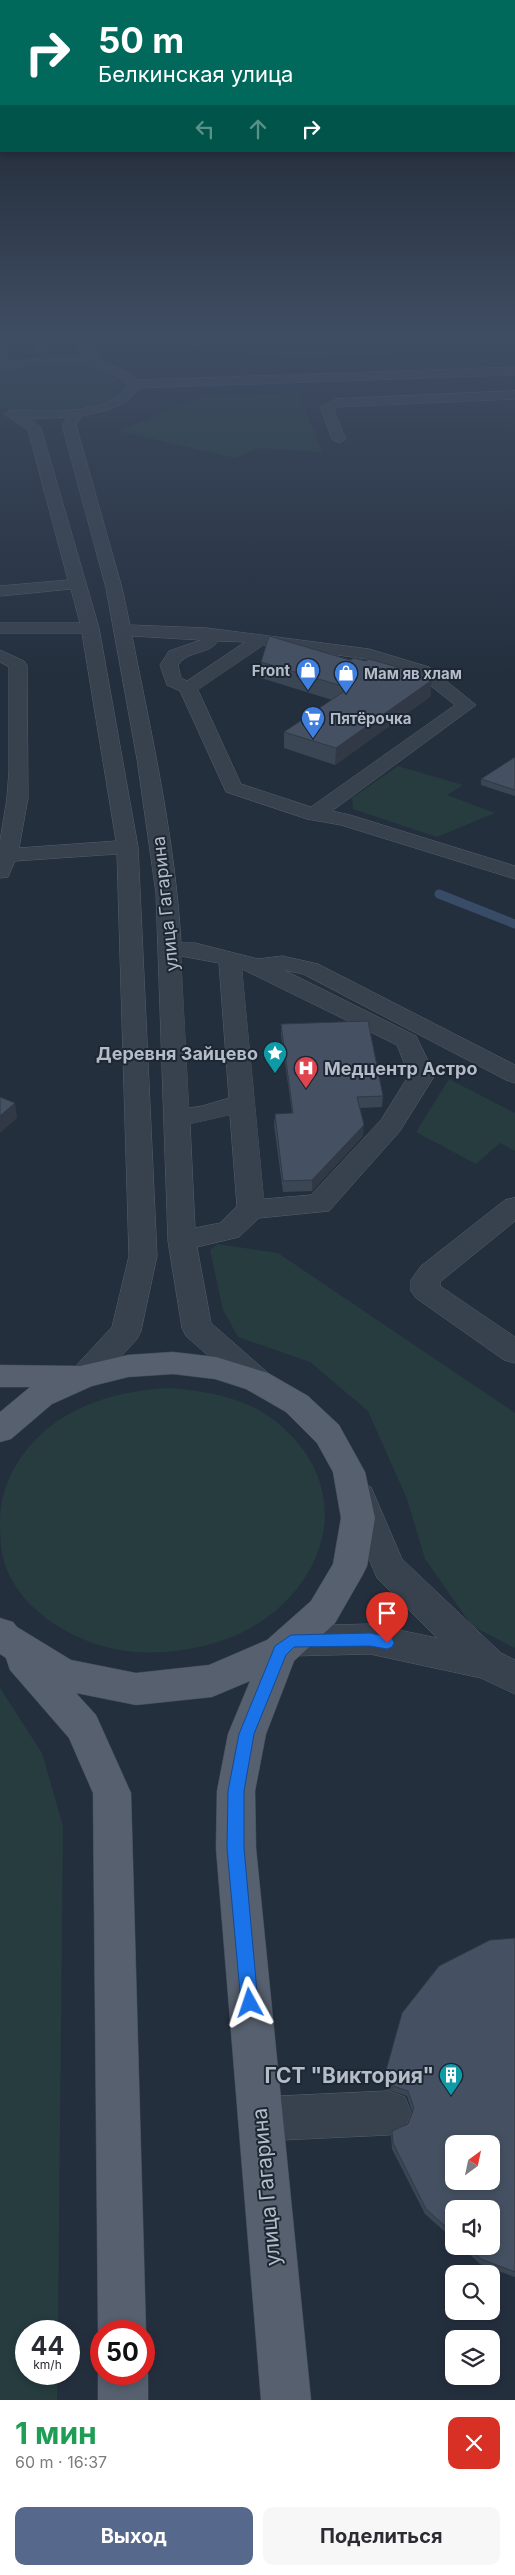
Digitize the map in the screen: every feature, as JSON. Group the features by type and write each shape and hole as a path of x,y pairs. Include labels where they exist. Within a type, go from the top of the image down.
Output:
{"main road":[{"path":"0,1430 41,1396 85,1376 128,1366 172,1363 216,1368 257,1381 297,1404 328,1434 349,1472 358,1518 350,1566 323,1612 285,1646 212,1681 136,1689 63,1674 2,1636"},
{"path":"0,1376 85,1376"},
{"path":"2,1636 83,1727 112,1793 122,2320"},
{"name":"улица Гагарина","path":"285,1646 247,1734 236,1791 236,1848 286,2400"},
{"path":"123,2385 123,2400"}],"street":[{"name":"улица Гагарина","path":"40,448 90,628 127,847 143,1256 126,1331 85,1376"},
{"name":"улица Гагарина","path":"75,448 114,588 147,759 167,893 171,949 182,1241 197,1328 257,1381"},
{"path":"0,591 78,584"},
{"path":"0,628 90,628"},
{"path":"122,630 207,633 369,654 423,671 467,706 314,815"},
{"path":"207,633 210,639 208,643 175,655 169,665 173,681 188,688 233,788 314,815 343,819 483,861 515,873"},
{"path":"188,688 260,640"},
{"path":"0,655 18,665 17,805 3,861 127,847"},
{"path":"171,949 195,950 255,965 407,1041 422,1075 391,1125 319,1204 251,1209 229,1230 182,1241"},
{"path":"230,960 251,1209"},
{"path":"255,965 282,963 310,969 515,1075"},
{"path":"178,1117 205,1114 242,1102"},
{"path":"515,1207 430,1273 425,1280 426,1291 515,1352"},
{"path":"349,1472 389,1568 502,1671"},
{"path":"285,1646 370,1639 502,1671"},
{"path":"260,2119 389,2113"}],"green space":[{"path":"192,448 258,448 235,458"},
{"path":"258,448 320,448 322,452"},
{"path":"398,766 463,785 447,795 495,813 437,837 353,809 352,798"},
{"path":"449,1079 515,1113 515,1151 500,1143 476,1164 416,1132"},
{"path":"217,1244 278,1253 515,1413 515,1648 472,1626 425,1559 407,1499 368,1411 310,1362 238,1337 223,1310 210,1250"},
{"path":"170,1388 228,1397 255,1408 279,1424 307,1455 322,1488 325,1522 317,1555 300,1585 275,1611 244,1632 207,1645 163,1652 130,1652 101,1646 82,1639 48,1619 33,1607 20,1592 10,1576 2,1553 0,1521 4,1491 25,1451 59,1420 85,1406 112,1396"},
{"path":"0,1688 42,1753 63,1826 58,2320 15,2320 15,2385 57,2385 57,2400 0,2400"}],"building":[{"path":"269,636 350,660 354,658 366,661 369,659 425,675 421,677 432,680 336,748 284,732 349,688 261,662"},
{"path":"515,757 515,790 481,779"},
{"path":"368,1021 383,1096 357,1097 364,1125 312,1180 283,1181 275,1114 293,1113 281,1024"},
{"path":"0,1097 15,1103 0,1116"},
{"name":"ГСТ \"Виктория\"","path":"515,1938 515,2272 481,2259 477,2255 500,2255 500,2200 445,2200 445,2226 426,2209 393,2143 392,2131 408,2124 414,2108 408,2091 387,2084 385,2074 402,2013 439,1966 490,1940"}],"waterway":[{"path":"439,894 515,924"}],"place":[{"name":"Front","path":"308,691"},
{"name":"Мам яв хлам","path":"346,694"},
{"name":"Пятёрочка","path":"313,739"},
{"name":"Деревня Зайцево","path":"275,1074"},
{"name":"Медцентр Астро","path":"306,1089"},
{"name":"ГСТ \"Виктория\"","path":"451,2096"}],"route":[{"path":"250,2003 236,1848 236,1791 247,1734 280,1651 291,1641 370,1639 387,1643"}]}
